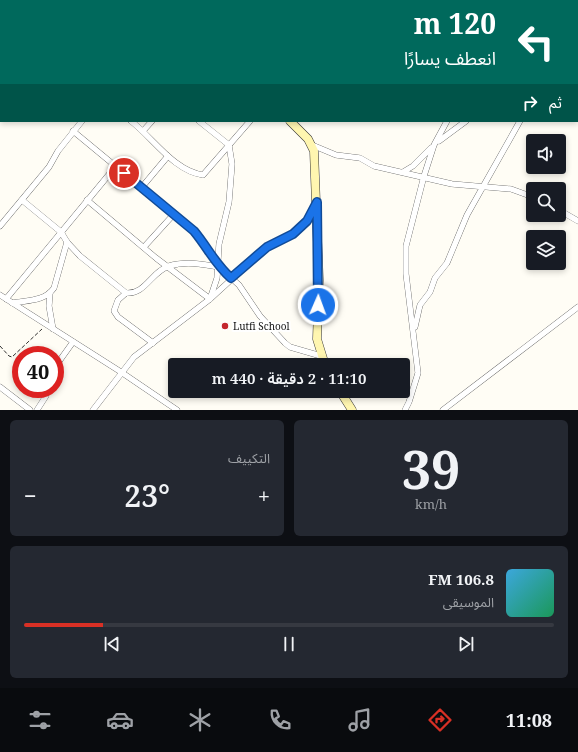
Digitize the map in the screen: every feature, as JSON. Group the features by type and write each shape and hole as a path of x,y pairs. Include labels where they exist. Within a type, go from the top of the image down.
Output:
{"street":[{"path":"0,226 49,167 58,151 81,122"},
{"path":"132,122 168,156 191,171 203,175 249,122"},
{"path":"143,131 151,122"},
{"path":"199,122 229,146 232,164 230,202 219,244 219,267 216,285 210,299"},
{"path":"404,410 409,402 418,373 406,274 406,246 424,176 434,145 446,122"},
{"path":"403,172 424,157 434,145 465,122"},
{"path":"414,332 420,305 430,292 435,278 447,263 467,216 519,122"},
{"path":"296,123 312,145 315,160 319,280 317,339 321,356"},
{"path":"73,132 194,231 204,242 219,267 244,290 260,316 285,343 321,356"},
{"path":"312,145 336,155 360,158 374,166 424,176 452,184 511,189 526,194"},
{"path":"142,187 168,156"},
{"path":"6,299 116,166"},
{"path":"22,200 61,232 67,242 101,274 126,293 133,294 140,290 168,266 193,263 219,267"},
{"path":"87,200 156,258 210,299"},
{"path":"92,410 121,372 134,358 210,299 231,278 267,247 293,234 307,221 317,202"},
{"path":"144,247 174,214"},
{"path":"566,214 578,221"},
{"path":"12,303 38,299 50,293 54,288 67,242"},
{"path":"50,293 49,306 53,329"},
{"path":"126,293 118,300 114,311 118,317 153,343"},
{"path":"0,295 121,372 177,410"},
{"path":"443,410 578,307"},
{"path":"64,354 73,342"},
{"path":"1,389 30,410"},
{"path":"37,410 45,398"},
{"path":"344,398 352,410"}],"path":[{"path":"0,346 9,356 12,357 47,324"}],"place":[{"name":"Lutfi School","path":"225,326"}],"route":[{"path":"124,173 194,231 204,242 219,267 231,278 267,247 278,243 293,234 307,221 317,202 319,280 318,305"}]}
